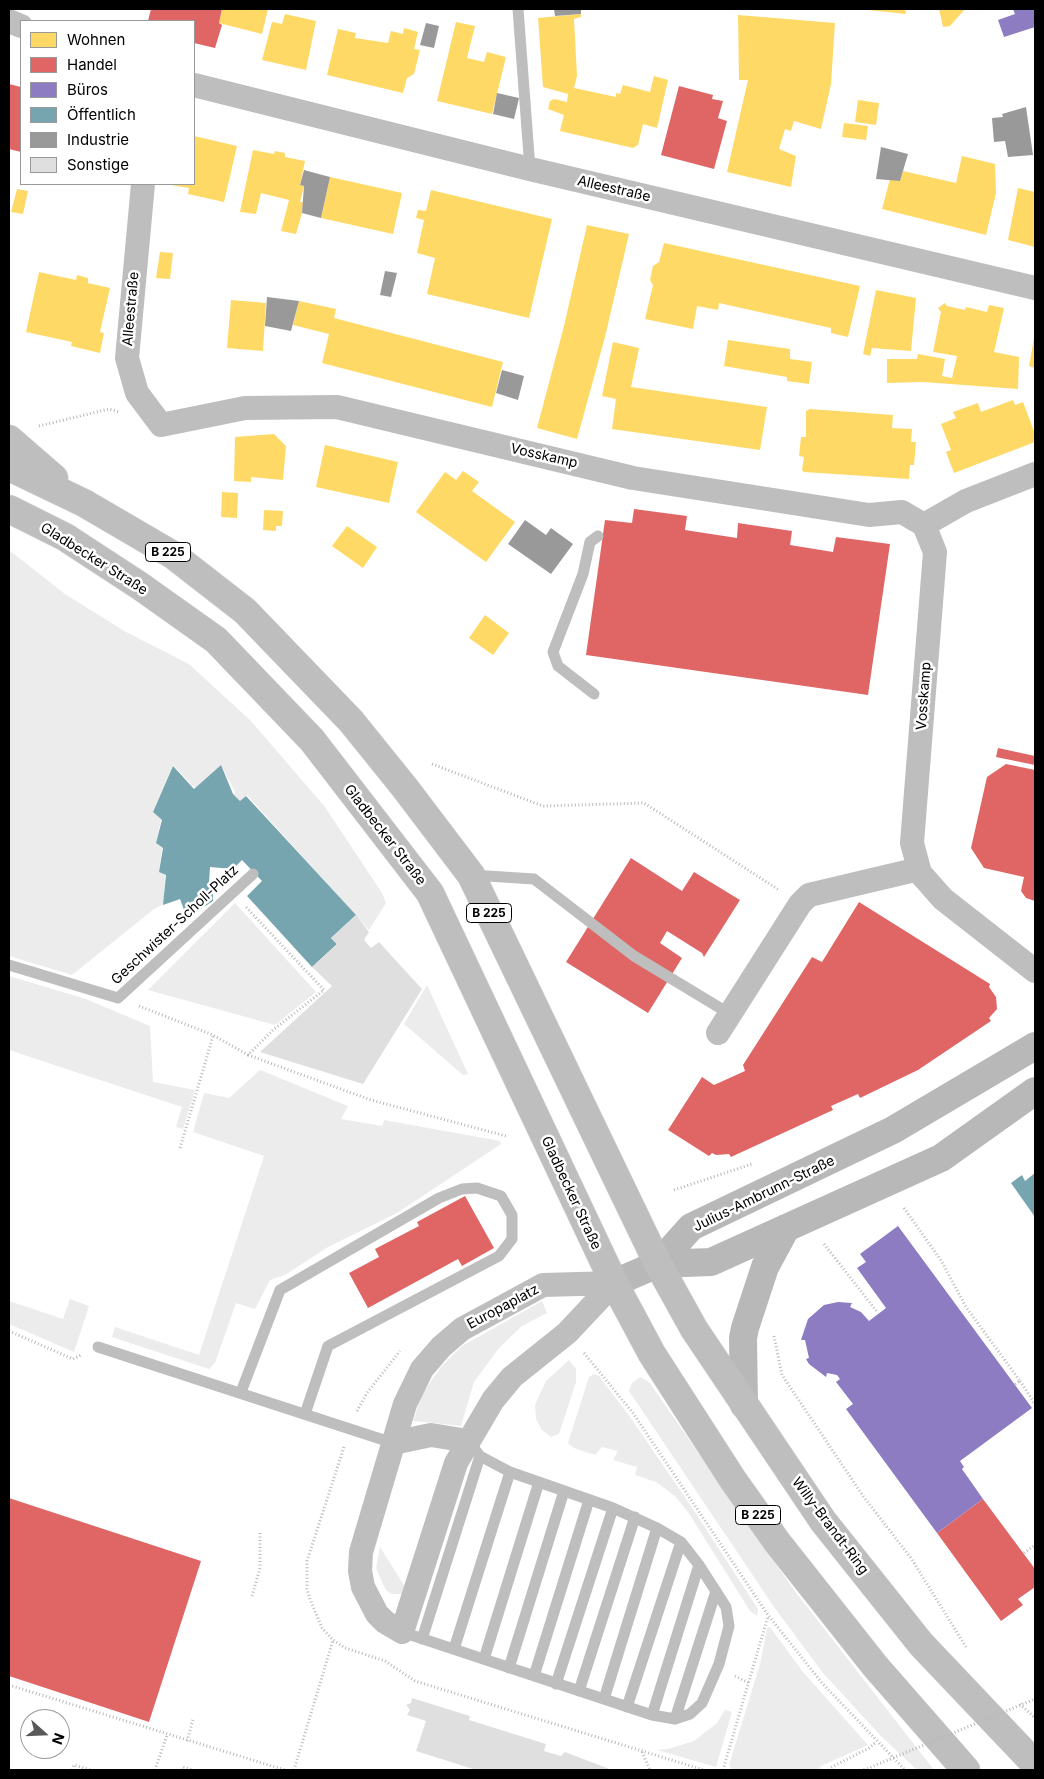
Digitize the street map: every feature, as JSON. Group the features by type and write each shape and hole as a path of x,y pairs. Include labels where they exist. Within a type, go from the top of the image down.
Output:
{"main road":[{"name":"B 225","path":"9,439 84,504 173,555 245,611 351,721 470,875 658,1264"},
{"path":"9,467 84,504"},
{"name":"Gladbecker Straße","path":"9,509 64,537 140,586 216,640 312,740 430,893 614,1283"},
{"name":"Julius-Ambrunn-Straße","path":"658,1264 691,1227 893,1130 1035,1046"},
{"path":"614,1283 658,1264 711,1262 941,1158 1035,1091"},
{"path":"744,1405 743,1338 745,1328 765,1268 786,1228"},
{"name":"Willy-Brandt-Ring","path":"658,1264 694,1329 823,1521 921,1644 1035,1764"},
{"name":"B 225","path":"614,1283 652,1354 733,1480 777,1542 875,1666 966,1770"}],"street":[{"name":"Alleestraße","path":"195,85 530,169 1035,288"},
{"name":"Alleestraße","path":"142,185 127,358 137,393 161,425"},
{"name":"Vosskamp","path":"161,425 245,408 337,407 633,478 869,515 902,512 924,525 935,552 912,843 919,869 943,899 1035,971"},
{"path":"924,525 966,501 1035,474"},
{"path":"724,1024 800,904 809,895 919,869"},
{"path":"412,1636 456,1463 474,1448 493,1400 512,1377 567,1333 614,1283"},
{"name":"Europaplatz","path":"412,1636 385,1622 377,1614 363,1587 360,1571 361,1552 393,1443 408,1395 422,1369 441,1347 462,1329 543,1285 614,1283"},
{"path":"393,1443 431,1435 474,1448"}],"lane":[{"path":"518,9 530,169"},
{"path":"594,694 558,666 553,652 583,574 590,542 598,536"},
{"name":"Geschwister-Scholl-Platz","path":"118,998 253,874"},
{"path":"470,875 534,879 724,1024"},
{"path":"9,965 118,998"},
{"path":"241,1392 280,1290 439,1198 462,1189 477,1188 501,1196 512,1215 512,1239 499,1256 328,1346 305,1414"},
{"path":"98,1347 393,1443"},
{"path":"412,1636 626,1707 652,1715 675,1719 690,1714 702,1703 708,1694 727,1638 729,1626 726,1607 699,1565 681,1542 634,1517 510,1472 474,1448"},
{"path":"454,1650 510,1472"},
{"path":"484,1659 539,1482"},
{"path":"509,1668 564,1491"},
{"path":"534,1676 589,1500"},
{"path":"556,1684 612,1508"},
{"path":"579,1691 634,1517"},
{"path":"604,1699 657,1528"},
{"path":"626,1707 681,1542"},
{"path":"652,1715 699,1565"},
{"path":"675,1719 716,1591"}],"path":[{"path":"39,426 109,409 161,425"},
{"path":"432,764 543,806 644,803 800,904"},
{"path":"233,892 324,990 273,1030 248,1055"},
{"path":"118,998 213,1035 248,1055 371,1100 506,1136"},
{"path":"180,1148 213,1035"},
{"path":"674,1190 760,1162"},
{"path":"904,1208 942,1262 966,1307 1035,1404"},
{"path":"824,1244 878,1314"},
{"path":"9,1331 73,1359 98,1347"},
{"path":"567,1333 633,1413 768,1615 822,1683 876,1742 905,1770"},
{"path":"774,1334 782,1375 863,1496 911,1558 967,1649"},
{"path":"1014,1385 1020,1381"},
{"path":"351,1428 307,1561 307,1589 310,1599 322,1628 333,1640 345,1648 385,1661 415,1681 445,1692 704,1770"},
{"path":"252,1596 260,1568 260,1531"},
{"path":"1024,1553 1035,1545"},
{"path":"724,1770 768,1615"},
{"path":"294,1770 333,1640"},
{"path":"9,1685 285,1770"},
{"path":"445,1692 447,1686"},
{"path":"863,1770 1035,1699"},
{"path":"1016,1701 1035,1718"},
{"path":"187,1741 193,1719"},
{"path":"155,1770 167,1735"},
{"path":"829,1770 876,1742"},
{"path":"642,1751 650,1770"},
{"path":"72,1770 74,1765 91,1770"},
{"path":"182,1770 182,1767 193,1770"}],"shaded area":[{"path":"9,550 65,594 126,632 189,664 251,721 325,807 382,893 386,903 369,930 247,795 240,801 233,794 235,792 221,765 195,788 173,765 153,811 161,820 156,843 162,848 159,872 165,875 164,901 162,905 154,909 72,975 9,956"},
{"path":"235,903 316,992 275,1025 148,990"},
{"path":"9,976 86,999 150,1026 153,1082 195,1090 183,1129 176,1127 182,1107 9,1050"},
{"path":"427,985 468,1074 463,1075 404,1024"},
{"path":"260,1070 348,1106 341,1119 382,1126 384,1120 500,1141 501,1144 397,1213 328,1247 285,1275 270,1280 255,1309 236,1303 215,1363 209,1369 112,1337 115,1327 199,1355 264,1156 193,1132 204,1093 229,1098"},
{"path":"70,1299 89,1306 74,1352 9,1324 9,1301 63,1319"},
{"path":"542,1301 547,1313 522,1326 499,1348 474,1382 461,1426 413,1421 422,1394 441,1367 462,1346"},
{"path":"569,1360 576,1369 576,1382 559,1434 551,1437 542,1430 536,1419 535,1405 546,1381"},
{"path":"594,1374 599,1376 630,1417 695,1512 758,1609 757,1616 750,1611 688,1512 675,1496 656,1482 635,1475 637,1467 613,1460 618,1451 602,1447 595,1455 574,1448 568,1443 589,1377"},
{"path":"640,1377 649,1382 794,1590 934,1770 917,1770 881,1736 823,1673 774,1607 629,1391 632,1383"},
{"path":"380,1547 407,1590 402,1594 392,1594 386,1590 382,1582 376,1568"},
{"path":"770,1627 803,1672 868,1745 821,1766 819,1770 732,1770 729,1765 760,1664 767,1628"},
{"path":"725,1710 732,1712 716,1767 657,1750 668,1749 694,1741 717,1723"}],"building: Wohnen":[{"path":"222,9 268,9 262,34 219,23"},
{"path":"905,9 906,14 868,10"},
{"path":"939,9 965,9 950,26 943,27"},
{"path":"285,14 316,21 306,70 262,60 272,22 282,24"},
{"path":"581,14 581,17 574,19 577,76 574,88 616,97 616,93 620,94 623,85 650,92 654,76 668,80 657,128 643,124 638,145 633,148 560,131 564,115 548,109 550,101 554,99 567,102 568,94 543,87 538,18"},
{"path":"738,15 835,23 831,84 821,129 794,121 791,131 785,129 779,149 796,156 791,187 727,172 748,80 739,80"},
{"path":"456,22 475,26 467,58 484,62 487,52 506,57 492,114 437,101"},
{"path":"404,28 418,32 414,49 420,50 414,74 407,78 403,93 327,75 338,29 356,33 355,38 388,43 391,31 403,34"},
{"path":"858,100 879,103 876,125 855,122"},
{"path":"844,123 868,126 866,140 842,137"},
{"path":"195,136 237,146 224,202 188,194 189,188 171,185 195,185"},
{"path":"253,150 274,154 275,151 285,153 285,157 305,161 300,185 304,186 300,202 303,202 302,213 296,234 281,231 289,200 261,193 256,214 240,212"},
{"path":"962,156 995,164 996,193 986,235 882,209 890,179 900,181 903,171 956,183"},
{"path":"330,177 402,193 393,234 321,218"},
{"path":"1018,188 1035,192 1035,247 1008,240"},
{"path":"17,189 28,191 23,214 11,212"},
{"path":"431,190 552,219 529,318 427,294 435,258 417,253 424,220 416,218 418,210 426,211"},
{"path":"587,225 629,234 605,337 577,439 537,428 564,326"},
{"path":"664,243 860,286 848,337 831,333 831,328 719,303 718,310 697,306 693,329 645,319 653,285 650,280 653,266 659,262"},
{"path":"160,252 173,253 170,279 156,278"},
{"path":"39,272 76,280 77,275 88,278 88,283 110,288 100,332 104,333 100,353 71,346 72,342 26,332"},
{"path":"876,290 916,298 911,351 872,348 870,356 863,354"},
{"path":"231,300 266,303 263,351 227,348"},
{"path":"299,301 336,309 334,318 503,362 492,407 322,363 329,334 293,325"},
{"path":"945,303 947,306 965,310 966,307 987,312 989,305 1004,308 994,352 1019,357 1018,389 923,382 887,383 887,359 917,359 918,354 945,359 942,376 952,378 957,356 933,352 941,312 938,308"},
{"path":"1035,333 1035,368 1029,366"},
{"path":"728,340 790,349 790,359 812,362 809,384 787,381 787,377 724,366"},
{"path":"613,342 639,348 631,387 767,407 760,450 612,429 616,399 602,396"},
{"path":"1013,400 1015,405 1023,402 1035,434 1035,442 954,473 946,452 951,450 941,424 956,418 953,412 978,403 981,412"},
{"path":"810,409 893,415 892,428 912,429 911,442 916,442 914,465 910,465 909,479 804,472 802,470 804,457 799,456 801,437 806,437 806,411"},
{"path":"274,434 286,446 283,480 251,477 251,482 234,481 235,437"},
{"path":"325,445 398,462 389,503 316,487"},
{"path":"463,471 479,482 472,491 515,522 486,562 416,512 445,472 456,480"},
{"path":"222,492 238,493 237,518 221,517"},
{"path":"264,510 283,511 282,526 276,526 276,531 263,530"},
{"path":"347,526 377,547 363,568 332,546"},
{"path":"485,615 509,633 493,655 469,638"}],"building: Handel":[{"path":"151,9 222,9 219,23 222,25 215,48 195,43 195,20 148,20"},
{"path":"9,84 20,87 20,152 9,149"},
{"path":"679,86 713,95 712,99 723,101 718,118 727,121 714,169 661,155"},
{"path":"634,509 687,516 685,530 737,538 738,523 792,531 790,545 833,552 836,537 890,544 868,695 586,655 605,520 632,523"},
{"path":"998,748 1035,756 1035,765 996,757"},
{"path":"1006,764 1035,770 1035,901 1026,898 1021,891 1024,877 984,868 971,848 987,777"},
{"path":"631,858 682,891 694,872 740,900 704,957 702,953 667,931 660,943 682,958 648,1013 566,962"},
{"path":"859,902 990,984 989,987 996,997 997,1009 989,1018 991,1021 918,1070 860,1098 858,1094 831,1106 833,1110 731,1157 729,1154 716,1155 712,1153 709,1156 668,1130 702,1077 714,1085 745,1071 743,1065 812,957 822,962"},
{"path":"465,1196 494,1248 462,1266 458,1259 368,1308 349,1273 379,1257 375,1249 419,1226 417,1222"},
{"path":"9,1498 201,1561 149,1722 9,1676"},
{"path":"983,1499 1035,1569 1035,1587 1018,1599 1023,1605 1001,1621 937,1533"}],"building: Büros":[{"path":"1013,9 1035,9 1035,27 1004,37 998,20 1015,14"},
{"path":"898,1226 1032,1408 960,1461 964,1467 962,1469 983,1499 937,1533 846,1409 853,1404 836,1382 840,1379 837,1375 827,1373 826,1377 809,1364 806,1359 809,1358 805,1340 801,1340 808,1319 824,1305 838,1302 852,1303 850,1307 861,1312 869,1321 886,1308 857,1268 866,1262 860,1254"}],"building: Öffentlich":[{"path":"221,765 233,794 240,801 246,796 356,915 331,938 337,944 312,967 247,896 262,881 242,860 233,869 210,867 209,883 213,886 213,901 187,918 180,899 163,905 166,875 159,872 163,848 156,843 162,820 153,812 173,766 194,789"},
{"path":"1035,1173 1035,1217 1011,1183 1022,1175 1025,1181"}],"building: Industrie":[{"path":"554,9 581,9 581,14 555,16"},
{"path":"426,23 439,26 434,48 420,45"},
{"path":"497,93 519,98 514,119 493,114"},
{"path":"1026,107 1033,155 1008,157 1005,141 994,142 992,118 1003,117 1002,114"},
{"path":"881,147 908,154 900,181 876,179"},
{"path":"304,170 330,177 321,218 302,213 304,186 300,185"},
{"path":"385,271 397,273 391,297 380,295"},
{"path":"267,297 299,301 291,331 265,326"},
{"path":"502,370 524,376 518,400 496,393"},
{"path":"525,520 546,535 551,528 573,544 551,574 508,544"}],"building: Sonstige":[{"path":"356,915 369,932 364,940 371,948 379,942 422,989 363,1084 260,1052 332,986 312,967 337,944 331,938"},
{"path":"412,1698 470,1716 469,1720 546,1744 544,1751 561,1756 565,1752 612,1770 472,1770 416,1751 426,1721 407,1715 410,1710 406,1705 411,1703"}]}
